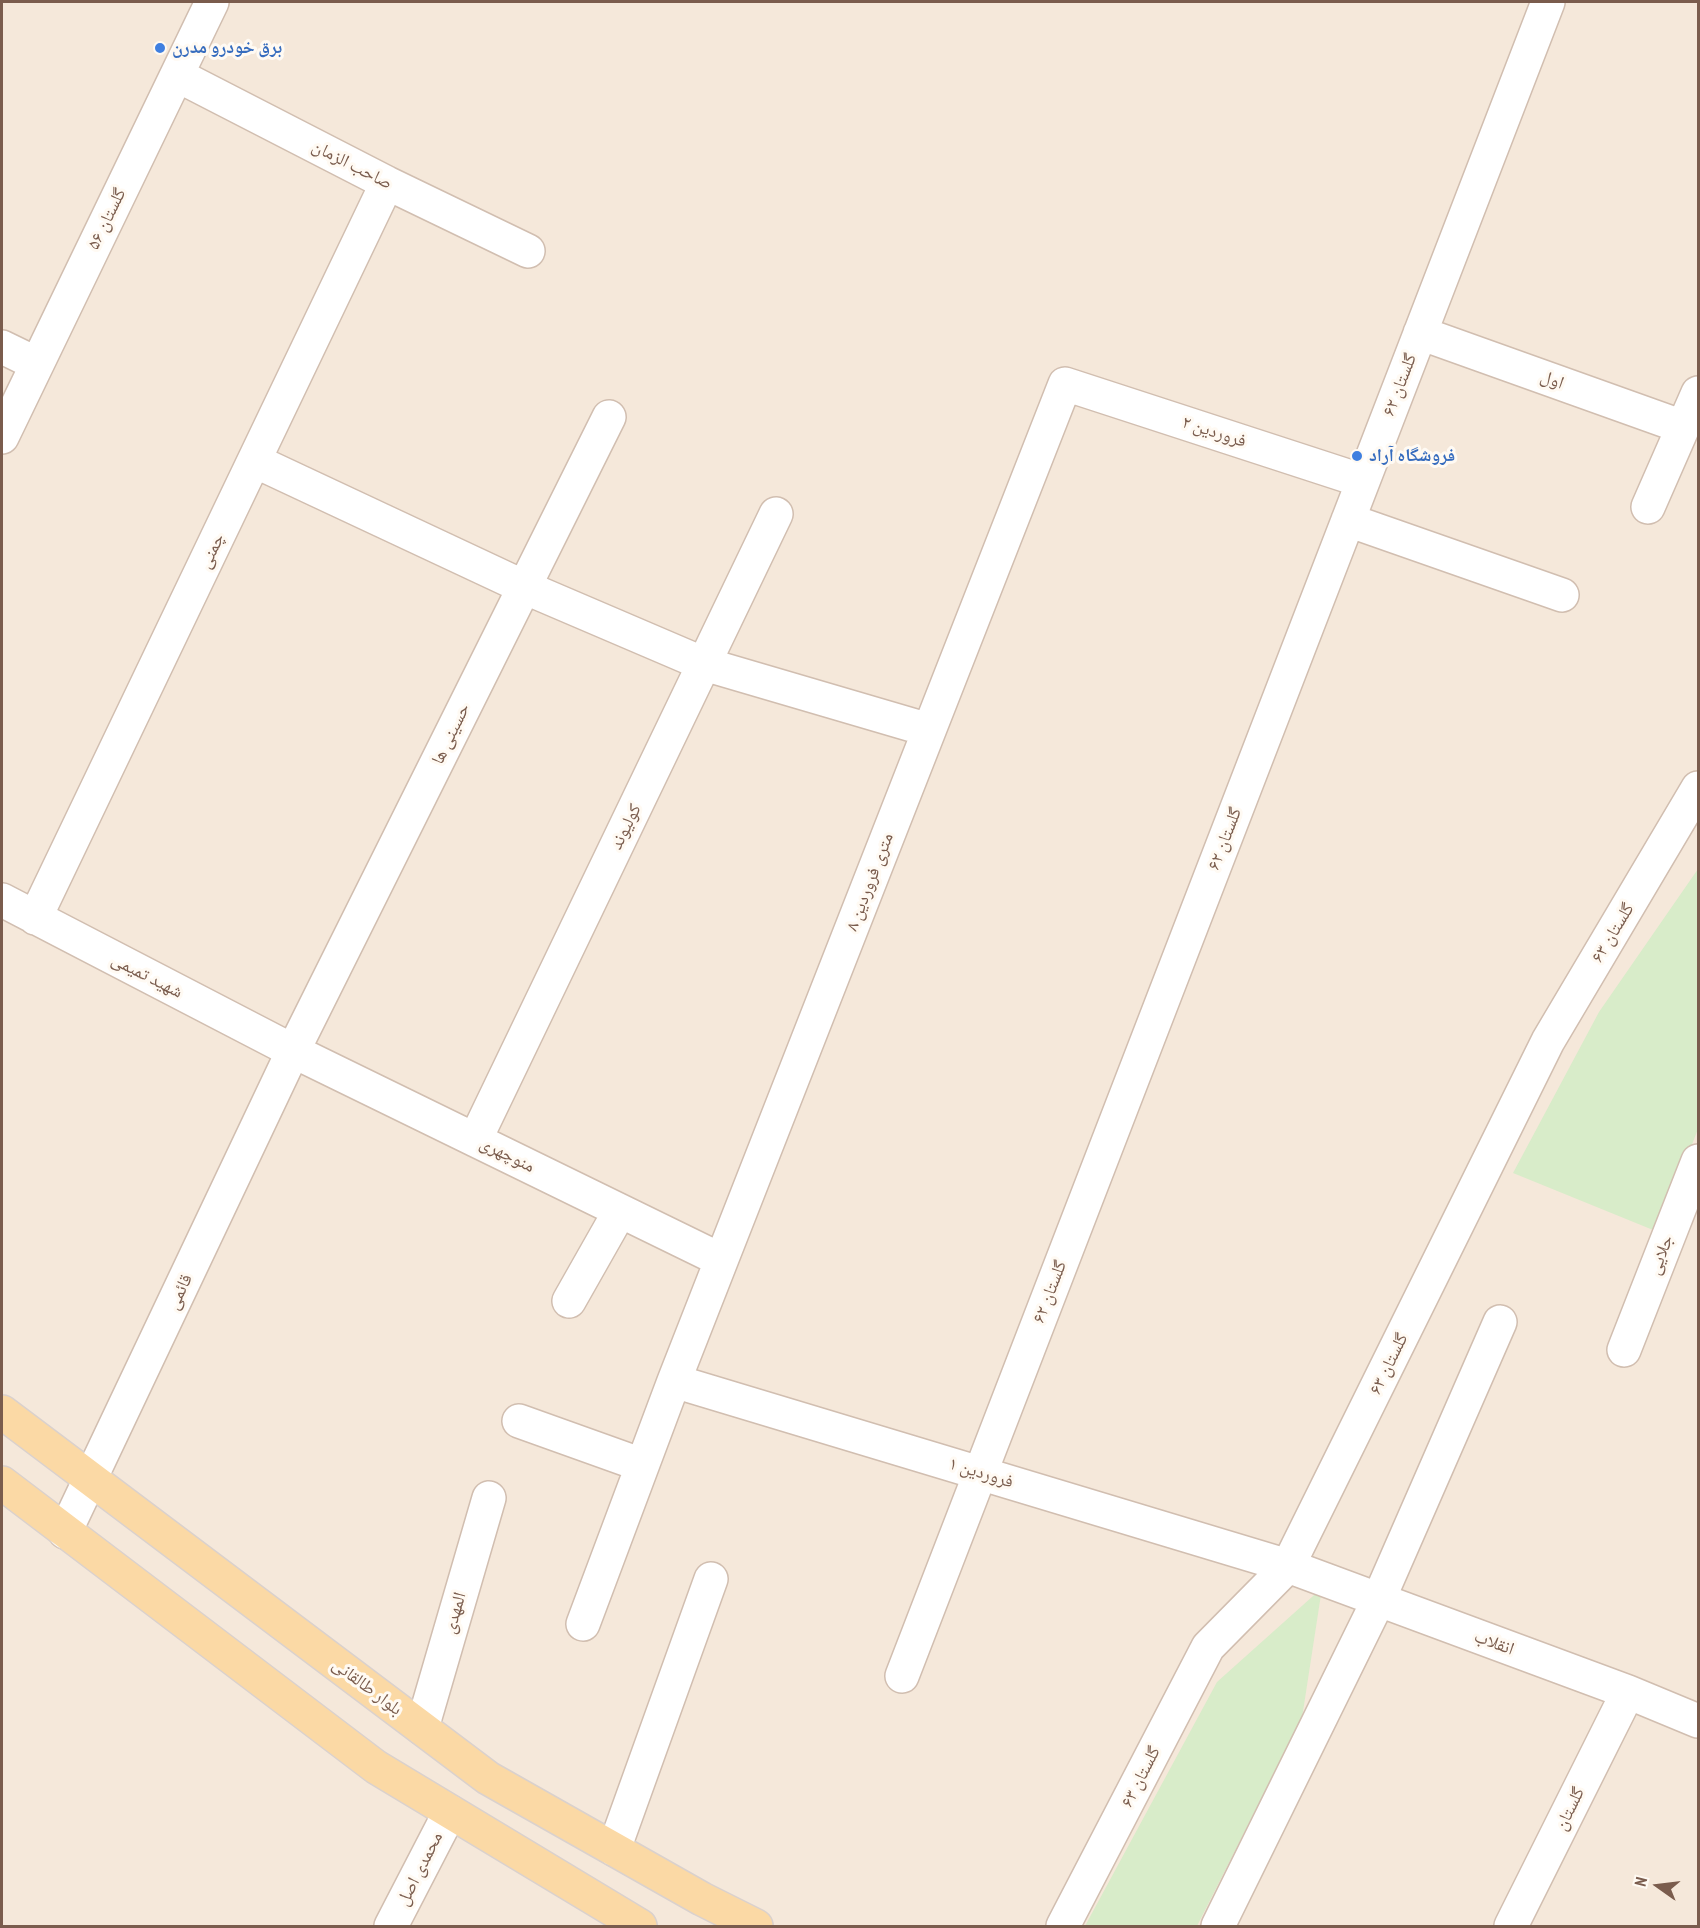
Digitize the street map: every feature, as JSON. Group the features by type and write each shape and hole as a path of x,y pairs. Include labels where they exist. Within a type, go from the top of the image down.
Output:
{"main road":[{"name":"بلوار طالقانی","path":"2,1412 488,1778 756,1926"},
{"path":"2,1483 376,1767 640,1926"}],"street":[{"name":"گلستان ۵۶","path":"2,437 212,2"},
{"name":"گلستان ۶۲","path":"902,1676 1548,2"},
{"name":"صاحب الزمان","path":"177,75 387,183 528,251"},
{"name":"چمنی","path":"35,918 387,183"},
{"name":"اول","path":"1420,333 1683,427"},
{"path":"2,347 37,364"},
{"name":"فروردین ۲","path":"1065,384 1363,481"},
{"name":"۸ متری فروردین","path":"583,1624 721,1260 1065,384"},
{"path":"1648,507 1698,393"},
{"name":"حسینی ها","path":"293,1051 609,417"},
{"path":"255,462 524,587 704,664 929,730"},
{"name":"کولیوند","path":"475,1140 776,514"},
{"path":"1348,520 1562,595"},
{"name":"گلستان ۶۳","path":"1064,1926 1208,1647 1288,1566 1548,1041 1698,788"},
{"name":"شهید تمیمی","path":"2,900 293,1051"},
{"name":"منوچهری","path":"293,1051 721,1260"},
{"name":"قائمی","path":"65,1532 92,1481 293,1051"},
{"name":"جلایی","path":"1624,1350 1698,1161"},
{"path":"569,1301 620,1211"},
{"path":"1218,1926 1378,1601 1500,1322"},
{"name":"فروردین ۱","path":"674,1381 1288,1566"},
{"path":"519,1421 642,1465"},
{"name":"المهدی","path":"422,1728 489,1498"},
{"name":"انقلاب","path":"1288,1566 1628,1692 1698,1721"},
{"path":"614,1849 711,1579"},
{"name":"گلستان","path":"1511,1926 1628,1692"},
{"name":"محمدی اصل","path":"391,1926 450,1812"}],"shaded area":[{"path":"2,2 1698,2 1698,1926 2,1926"}],"green space":[{"path":"1698,869 1698,1129 1658,1232 1513,1173 1599,1012"},
{"path":"1322,1588 1302,1718 1197,1926 1085,1926 1217,1682"}],"place":[{"name":"برق خودرو مدرن","path":"160,48"},
{"name":"فروشگاه آراد","path":"1357,456"}]}
